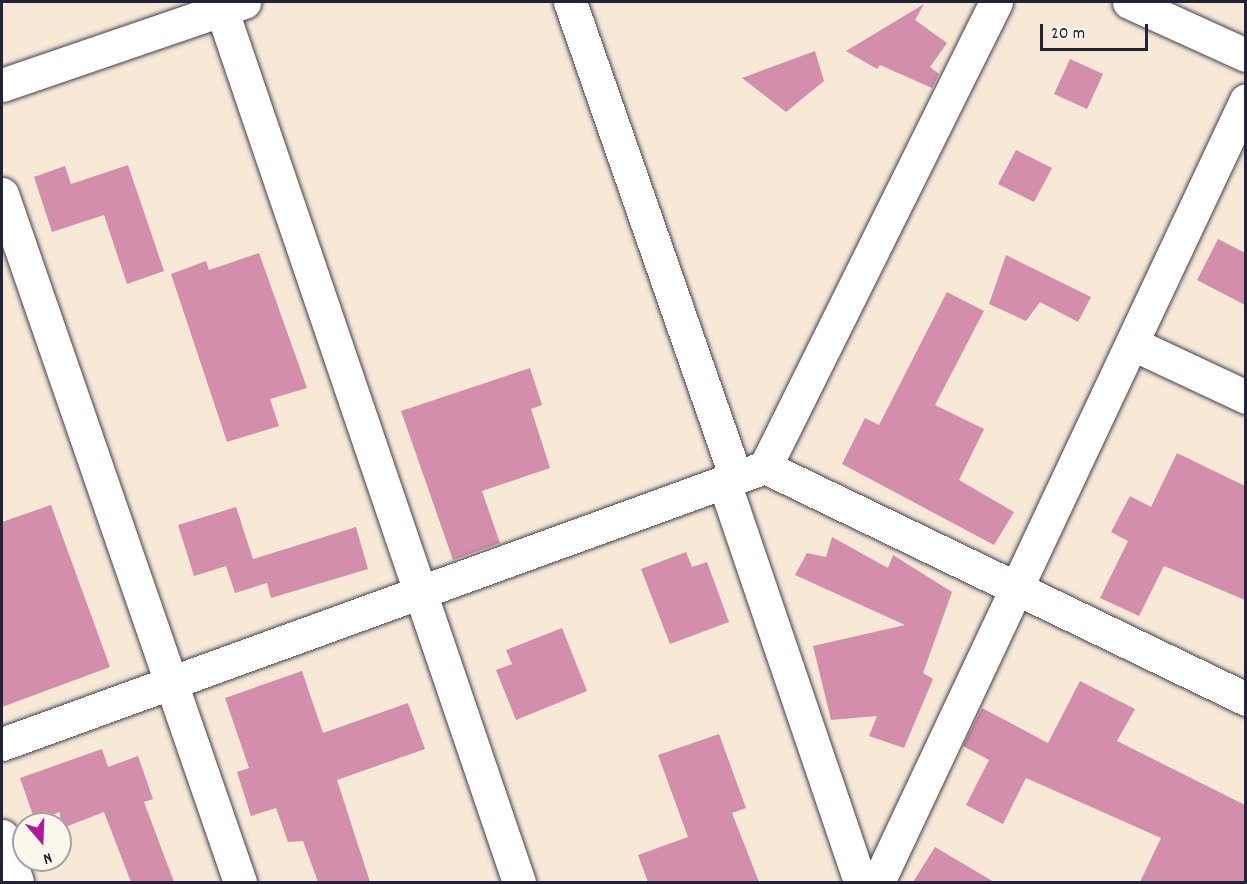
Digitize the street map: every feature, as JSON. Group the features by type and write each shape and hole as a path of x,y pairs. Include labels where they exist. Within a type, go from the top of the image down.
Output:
{"street":[{"path":"570,2 742,476 860,882"},
{"path":"2,744 742,476 996,2"},
{"path":"1129,2 1245,55"},
{"path":"2,85 228,4 519,882"},
{"path":"878,882 1014,587 1133,344 1245,100"},
{"path":"2,194 240,882"},
{"path":"1133,344 1245,397"},
{"path":"742,476 1014,587 1245,699"},
{"path":"2,836 17,882"}],"building":[{"path":"924,4 915,20 947,43 930,67 939,74 932,88 880,65 877,69 846,51"},
{"path":"815,51 824,81 786,112 742,78"},
{"path":"1070,59 1103,74 1087,109 1054,94"},
{"path":"1016,150 1052,168 1034,202 998,184"},
{"path":"128,165 164,271 127,284 104,215 52,232 34,177 65,166 71,184"},
{"path":"1218,239 1245,253 1245,305 1197,280"},
{"path":"259,253 307,388 270,399 279,426 227,442 171,274 206,261 209,270"},
{"path":"1006,255 1091,297 1078,322 1040,302 1026,321 989,304"},
{"path":"947,292 984,311 935,405 984,429 959,480 1014,512 994,545 842,464 865,418 879,425"},
{"path":"530,368 542,405 531,409 550,468 482,491 500,543 453,560 401,411"},
{"path":"1177,453 1245,486 1245,600 1164,566 1139,616 1100,598 1128,541 1111,532 1130,496 1151,507"},
{"path":"51,505 110,667 2,707 2,522"},
{"path":"236,507 253,559 356,527 368,569 271,598 267,583 235,593 226,566 194,576 178,525"},
{"path":"832,537 888,568 893,555 952,592 923,673 933,679 904,748 869,736 877,716 831,720 813,646 905,625 795,575 807,553 826,557"},
{"path":"686,552 692,567 707,562 729,622 670,644 641,569"},
{"path":"562,628 587,691 516,720 496,670 512,664 506,650"},
{"path":"302,671 323,733 408,703 425,749 337,780 370,882 318,882 303,841 288,842 276,808 251,816 237,772 249,768 225,698"},
{"path":"1080,681 1135,709 1117,741 1245,805 1245,882 1140,882 1161,838 1026,778 1003,824 966,805 989,760 963,746 982,708 1048,743"},
{"path":"719,734 746,808 732,813 759,882 648,882 638,855 688,837 658,755"},
{"path":"102,749 108,767 138,756 153,799 144,802 174,882 131,882 104,812 72,824 72,812 32,812 20,778"},
{"path":"935,847 994,882 913,882"}]}
